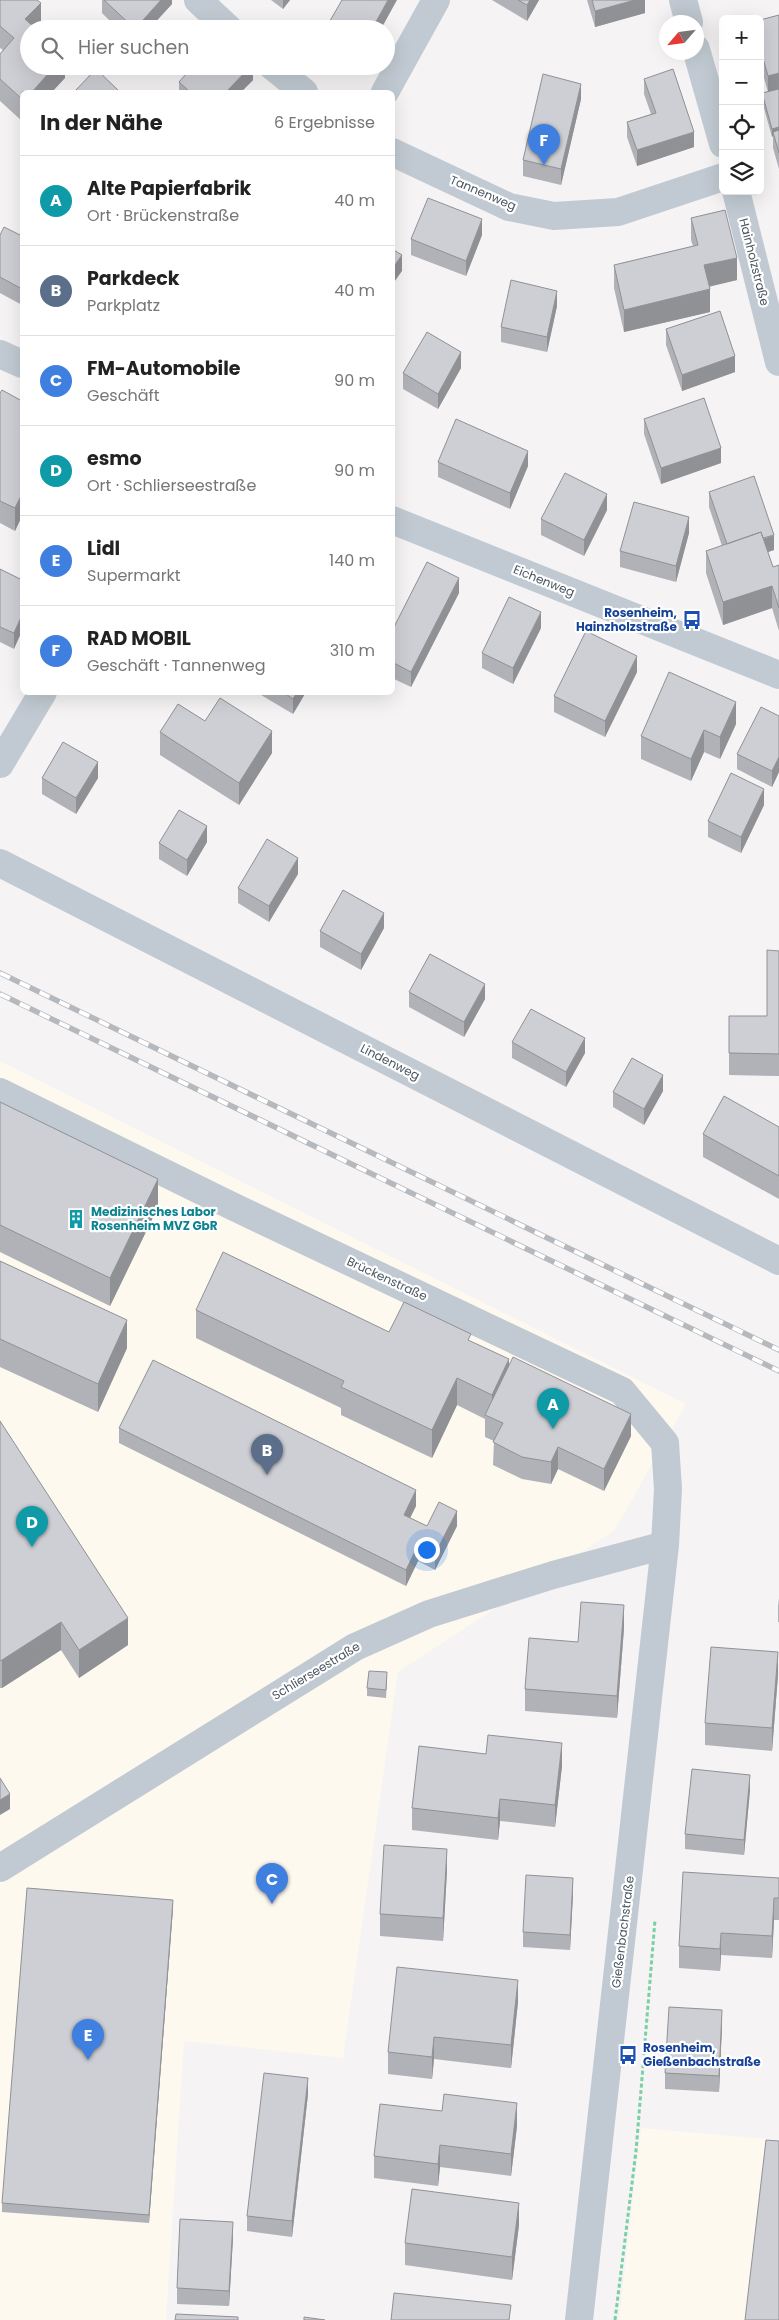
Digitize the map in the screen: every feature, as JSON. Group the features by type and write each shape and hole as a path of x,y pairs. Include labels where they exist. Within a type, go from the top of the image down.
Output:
{"street":[{"path":"198,0 219,20"},
{"path":"395,74 436,0"},
{"path":"683,0 687,15"},
{"path":"699,60 719,130"},
{"path":"283,75 302,90"},
{"path":"386,90 394,75"},
{"name":"Tannenweg","path":"395,153 509,207 554,216 618,212 719,178"},
{"name":"Hainholzstraße","path":"737,195 779,362"},
{"path":"0,354 20,363"},
{"name":"Eichenweg","path":"395,521 779,675"},
{"path":"0,764 41,695"},
{"name":"Lindenweg","path":"0,863 779,1261"},
{"name":"Brückenstraße","path":"0,1092 232,1206 622,1391 665,1443 668,1489 665,1545"},
{"name":"Schlierseestraße","path":"0,1868 355,1647 429,1614 553,1575 665,1545"},
{"name":"Gießenbachstraße","path":"579,2320 665,1545"}],"shaded area":[{"path":"0,1061 686,1404 615,1530 398,1672 343,2058 184,2041 166,2320 0,2320"},
{"path":"641,2128 779,2140 779,2320 619,2320"}],"building":[{"path":"0,0 37,0 41,3 26,20 20,20 20,75 47,75 34,90 20,90 20,97 0,79 0,54 14,38 0,26"},
{"path":"104,0 161,0 143,20 125,20"},
{"path":"342,0 388,0 377,20 330,20"},
{"path":"518,0 530,0 527,5"},
{"path":"592,0 635,0 595,11"},
{"path":"779,15 779,73 768,76 764,62 764,19"},
{"path":"673,69 694,132 637,150 627,122 656,113 644,79"},
{"path":"543,74 581,84 561,169 523,160"},
{"path":"90,75 102,75 118,90 76,90"},
{"path":"185,75 242,75 228,90 188,90 179,82"},
{"path":"779,89 779,127 772,129 764,100 764,93"},
{"path":"779,130 779,153 773,132"},
{"path":"428,198 482,219 466,261 411,239"},
{"path":"725,210 737,258 704,265 710,289 624,310 614,265 698,245 691,218"},
{"path":"4,227 20,235 20,288 0,277 0,235"},
{"path":"395,251 402,255 395,265"},
{"path":"511,280 557,291 547,337 501,327"},
{"path":"720,311 735,356 682,375 666,329"},
{"path":"427,332 461,352 438,394 403,373"},
{"path":"2,390 20,400 20,498 15,508 0,501 0,393"},
{"path":"704,398 721,448 661,468 644,419"},
{"path":"456,419 528,451 510,493 438,462"},
{"path":"565,473 607,494 584,540 541,519"},
{"path":"754,476 774,535 763,538 761,532 727,544 709,492"},
{"path":"634,502 689,517 676,566 620,551"},
{"path":"761,532 773,567 779,565 779,608 772,586 723,602 706,551"},
{"path":"427,562 459,578 411,672 395,664 395,625"},
{"path":"0,569 20,579 20,620 14,633 0,627"},
{"path":"509,597 541,612 513,668 482,653"},
{"path":"586,631 637,656 605,721 554,696"},
{"path":"669,672 736,702 720,737 704,730 691,759 641,736"},
{"path":"287,695 295,695 293,699"},
{"path":"220,698 272,731 239,783 160,732 178,704 205,721"},
{"path":"761,707 779,716 779,757 772,771 737,754"},
{"path":"63,742 98,762 76,798 42,778"},
{"path":"731,773 764,789 741,837 708,821"},
{"path":"179,810 207,826 187,860 159,843"},
{"path":"267,839 298,858 269,906 238,888"},
{"path":"343,890 384,913 361,954 320,931"},
{"path":"767,950 779,951 779,1054 729,1053 729,1016 767,1016"},
{"path":"430,954 485,984 464,1022 409,992"},
{"path":"531,1009 585,1038 566,1072 512,1042"},
{"path":"632,1058 663,1075 644,1109 613,1092"},
{"path":"724,1096 779,1127 779,1176 703,1134"},
{"name":"Medizinisches Labor Rosenheim MVZ GbR","path":"0,1102 158,1179 110,1278 0,1225"},
{"path":"223,1252 389,1332 404,1302 471,1334 468,1340 509,1359 492,1395 457,1378 432,1430 341,1387 344,1381 196,1310"},
{"path":"0,1261 127,1320 98,1384 0,1339"},
{"path":"513,1357 631,1414 604,1469 558,1447 551,1462 522,1457 493,1442 503,1423 485,1415"},
{"path":"153,1360 416,1490 404,1515 427,1526 439,1502 457,1511 435,1554 418,1545 406,1570 119,1428"},
{"path":"0,1421 128,1618 79,1650 61,1622 0,1661"},
{"path":"581,1602 624,1605 617,1696 525,1689 529,1638 578,1642"},
{"path":"711,1647 778,1652 772,1728 705,1723"},
{"path":"369,1671 387,1672 386,1690 367,1688"},
{"path":"488,1735 562,1743 555,1805 500,1799 498,1818 412,1808 419,1746 486,1754"},
{"path":"692,1769 750,1775 744,1840 685,1834"},
{"path":"0,1778 10,1794 0,1800"},
{"path":"384,1845 447,1849 443,1918 380,1914"},
{"path":"683,1872 779,1878 779,1898 774,1898 772,1936 721,1933 720,1949 679,1946"},
{"path":"526,1875 573,1878 570,1935 523,1932"},
{"path":"27,1888 173,1900 149,2215 2,2203"},
{"path":"397,1967 518,1980 511,2045 434,2037 432,2057 388,2052"},
{"path":"669,2007 722,2010 719,2076 665,2073"},
{"path":"264,2073 308,2078 292,2221 247,2216"},
{"path":"444,2094 517,2103 511,2154 440,2145 438,2164 374,2156 380,2104 442,2111"},
{"path":"766,2140 779,2141 779,2320 745,2320"},
{"path":"412,2189 519,2203 512,2257 405,2243"},
{"path":"180,2219 233,2222 229,2291 177,2288"},
{"path":"394,2293 511,2305 509,2320 391,2320"},
{"path":"176,2314 238,2317 238,2320 175,2320"},
{"path":"304,2317 325,2320 304,2320"}],"railway":[{"path":"0,973 779,1350"},
{"path":"0,994 779,1371"}],"place":[{"name":"RAD MOBIL","path":"544,165"},
{"name":"Rosenheim, Hainzholzstraße","path":"692,620"},
{"name":"Medizinisches Labor Rosenheim MVZ GbR","path":"76,1219"},
{"name":"Alte Papierfabrik","path":"553,1429"},
{"name":"Parkdeck","path":"267,1475"},
{"name":"esmo","path":"32,1547"},
{"name":"FM-Automobile","path":"272,1904"},
{"name":"Rosenheim, Gießenbachstraße","path":"628,2055"},
{"name":"Lidl","path":"88,2060"}]}
